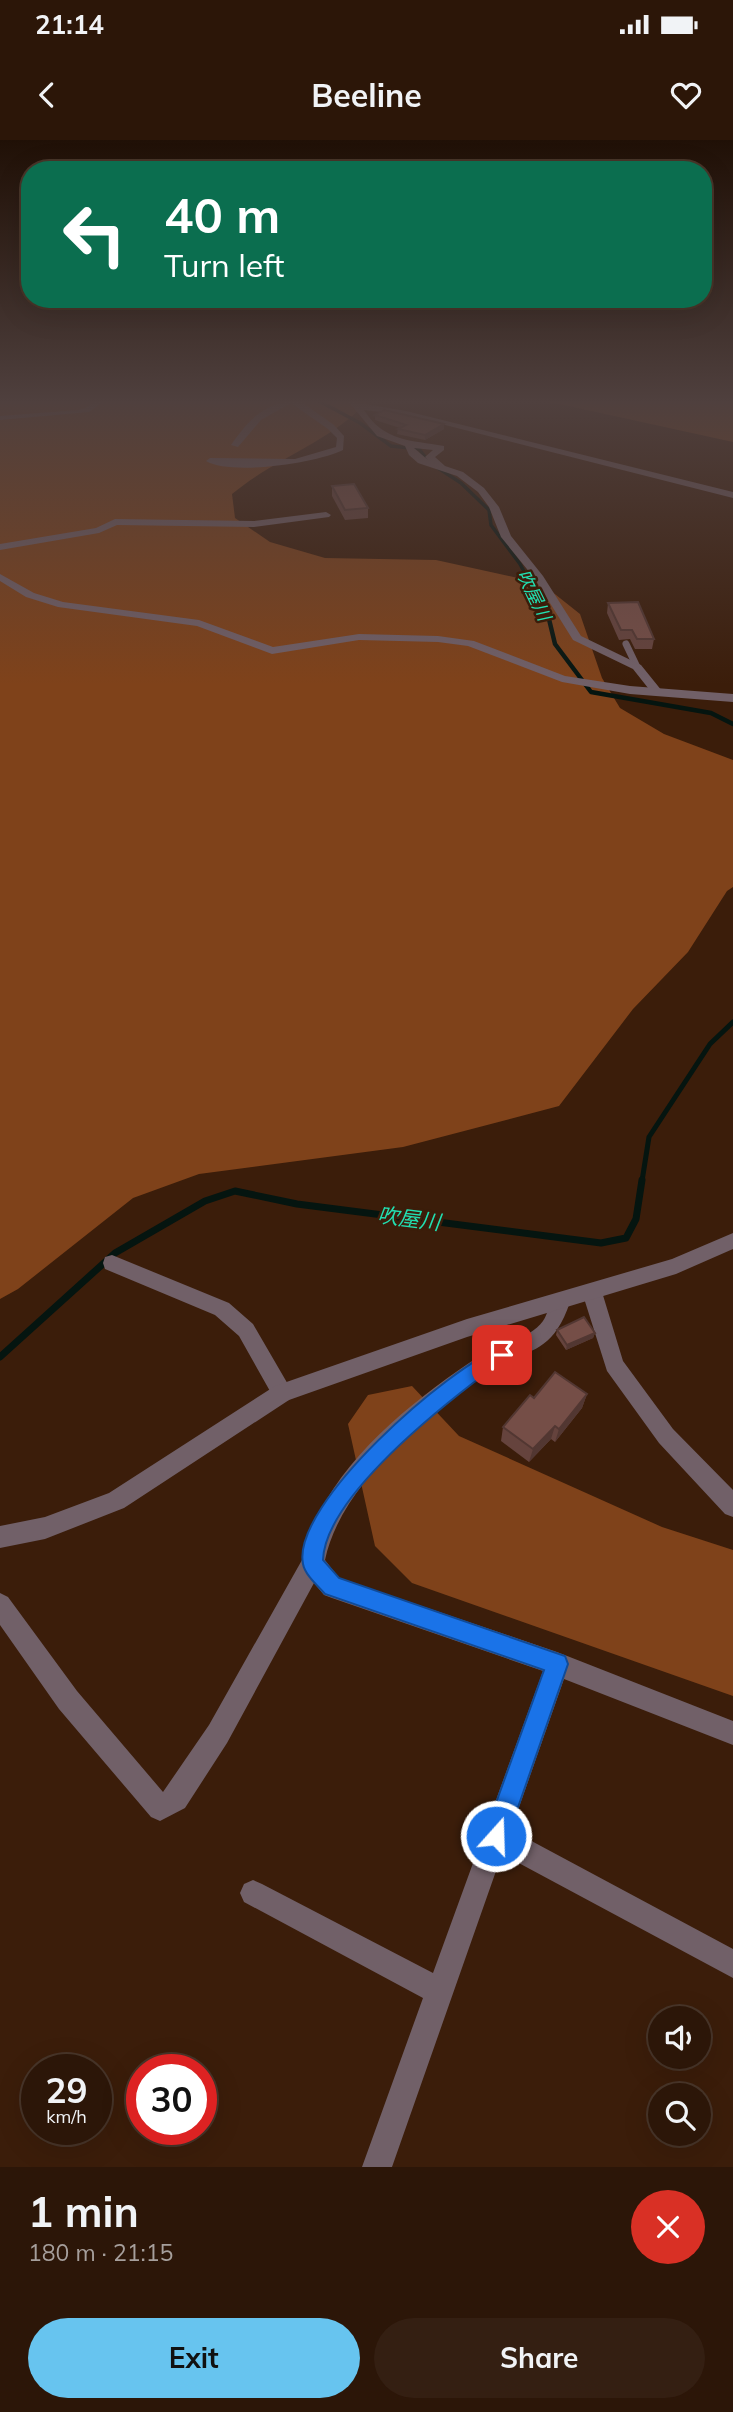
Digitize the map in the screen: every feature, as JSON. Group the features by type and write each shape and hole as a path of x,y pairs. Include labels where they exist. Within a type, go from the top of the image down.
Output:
{"street":[{"path":"485,496 494,507 501,529 539,578 577,638 637,667 656,691"},
{"path":"0,547 99,530 115,522 254,524 326,515"},
{"path":"0,577 30,595 62,605 199,623 272,651 359,637 438,639 470,643 562,679 733,698"},
{"path":"0,1537 45,1528 116,1501 282,1393 467,1328 676,1266 733,1241"},
{"path":"112,1264 222,1309 246,1330 282,1393"},
{"path":"592,1292 614,1365 666,1436 733,1506"},
{"path":"0,1605 68,1700 160,1808 176,1799 218,1734 313,1563 313,1550 333,1506 413,1418 478,1368 549,1330 560,1302"},
{"path":"313,1563 332,1587 557,1664 733,1733"},
{"path":"377,2167 557,1664"},
{"path":"496,1836 733,1964"},
{"path":"253,1893 440,1992"}],"lane":[{"path":"626,645 637,667"}],"shaded area":[{"path":"0,496 232,496 235,518 270,542 325,558 436,560 541,583 580,614 602,678 620,708 664,734 733,760 733,887 727,891 688,952 633,1009 559,1106 403,1147 199,1174 133,1198 18,1289 0,1299"},
{"path":"412,1386 459,1436 662,1527 733,1550 733,1696 412,1583 375,1546 348,1424 368,1395"}],"building":[{"path":"337,496 361,496 368,508 345,510"},
{"path":"638,602 654,639 637,639 632,630 621,630 608,603"},
{"path":"584,1317 595,1333 567,1345 557,1330"},
{"path":"555,1372 587,1394 559,1429 555,1426 533,1449 503,1427 530,1395 534,1398"}],"waterway":[{"name":"吹屋川","path":"474,496 489,510 491,525 520,564 538,598"},
{"name":"吹屋川","path":"537,596 548,615 555,644 591,692 711,713 733,724"},
{"name":"吹屋川","path":"642,1181 649,1137 710,1044 733,1022"},
{"name":"吹屋川","path":"0,1357 115,1253 205,1201 235,1191 297,1204 601,1243 626,1238 636,1219 642,1180"}],"route":[{"path":"496,1836 557,1664 332,1587 313,1563 313,1550 333,1506 378,1454 413,1418 478,1368 502,1355"}]}
